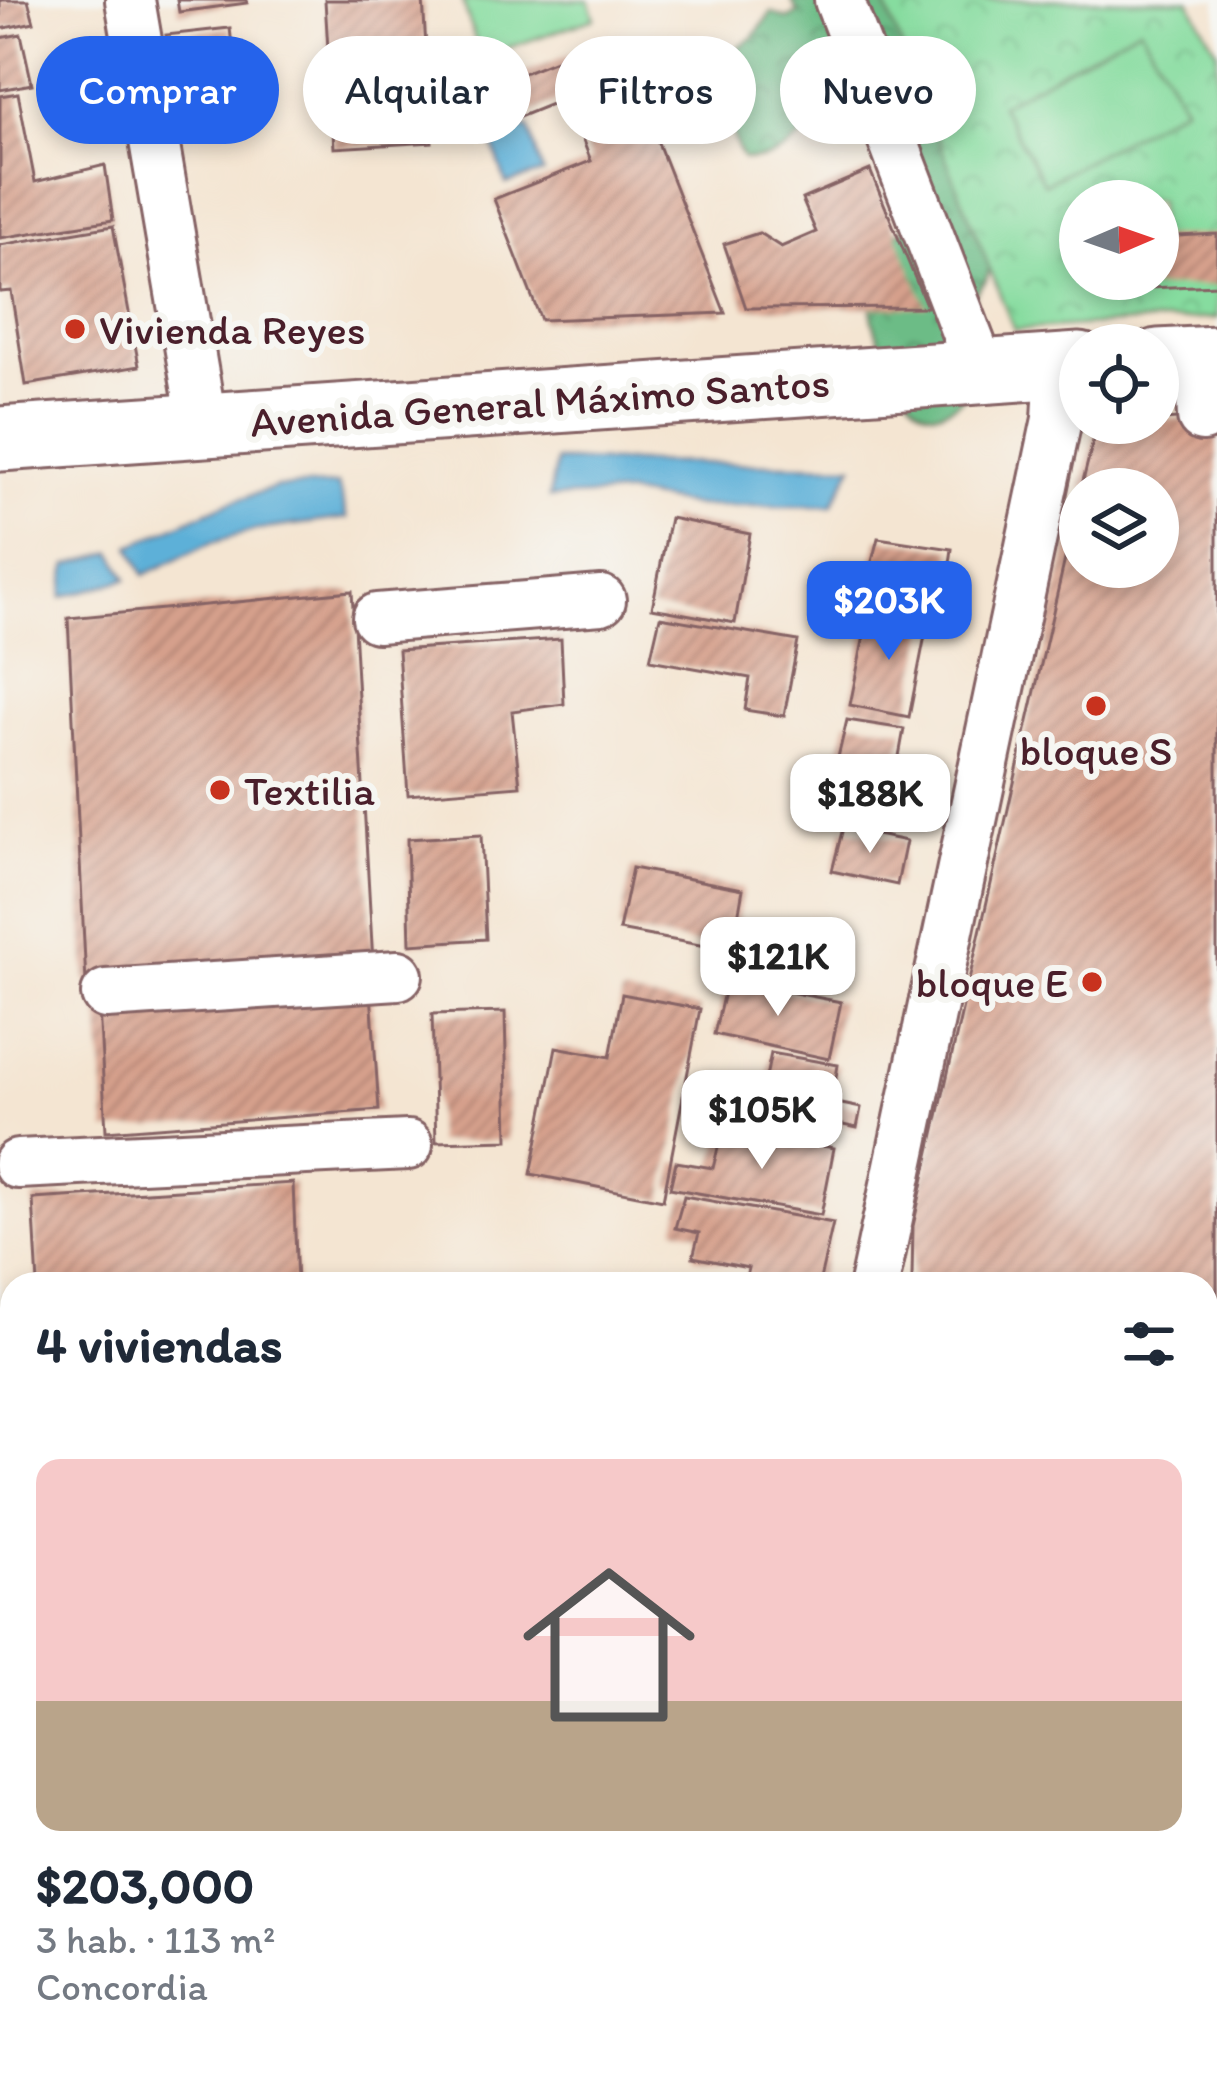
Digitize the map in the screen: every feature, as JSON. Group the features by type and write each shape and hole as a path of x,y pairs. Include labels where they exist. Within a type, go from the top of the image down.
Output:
{"main road":[{"name":"Avenida General Máximo Santos","path":"0,439 1059,367"}],"street":[{"path":"130,0 203,427"},
{"path":"839,0 981,371"},
{"path":"877,1272 1059,411"},
{"path":"377,618 601,600"},
{"path":"106,994 398,975"},
{"path":"18,1164 408,1145"}],"green space":[{"path":"462,0 589,0 595,18 531,40 531,36 474,36"},
{"path":"791,0 1110,0 999,235 986,281 975,294 962,399 953,406 930,412 919,407 905,391 874,324 873,297 890,232 906,231 879,144 976,144 976,36 780,36 780,144 793,144 772,157 743,159 736,144 756,144 754,36 772,12 787,19 798,13"},
{"path":"883,0 1189,0 1217,50 1217,318 1014,330 940,144 976,144 976,36 897,36"},
{"path":"1140,27 1184,106 1044,184 1000,105"}],"water":[{"path":"531,136 543,173 506,184 493,144 531,144"},
{"path":"556,461 853,465 832,506 697,506 626,494 549,498"},
{"path":"338,485 347,518 256,530 208,544 144,575 131,546 222,505 276,487"},
{"path":"113,552 127,579 62,597 68,565"}],"building":[{"path":"0,0 28,0 34,22 0,29"},
{"path":"177,0 247,0 247,3 179,12"},
{"path":"325,0 423,0 425,36 327,36"},
{"path":"230,28 231,36 166,36"},
{"path":"21,34 32,84 0,90 0,38"},
{"path":"555,60 555,102 531,112 531,70"},
{"path":"18,93 35,182 105,165 113,220 0,238 0,96"},
{"path":"334,144 399,144 334,148"},
{"path":"584,144 658,144 725,313 541,320 494,199 591,161"},
{"path":"870,170 927,307 746,308 724,244 759,233 781,247 816,232 802,199"},
{"name":"Vivienda Reyes","path":"113,226 139,366 26,385 11,291 0,292 0,245"},
{"path":"1217,234 1217,285 1179,287 1179,236"},
{"path":"1217,416 1217,1272 912,1272 913,1226 1059,585 1179,588 1179,468 1086,468 1092,444 1179,444 1179,419"},
{"path":"670,518 750,534 735,623 652,608"},
{"path":"878,538 952,549 946,592 868,577"},
{"name":"Textilia","path":"352,591 373,963 86,983 68,618"},
{"path":"869,611 928,620 909,717 850,705"},
{"path":"660,617 798,641 784,716 745,710 750,678 650,660"},
{"path":"561,639 564,704 512,711 520,786 408,795 398,650"},
{"path":"847,720 904,729 889,811 828,799"},
{"path":"843,828 906,841 897,885 832,871"},
{"path":"481,835 486,939 410,944 407,839"},
{"path":"632,868 743,889 732,951 619,930"},
{"path":"727,980 841,1002 829,1059 714,1034"},
{"path":"371,993 379,1110 106,1131 99,1007"},
{"path":"622,994 700,1009 663,1200 531,1174 556,1047 610,1057"},
{"path":"505,1012 508,1140 436,1142 432,1014"},
{"path":"771,1053 838,1065 832,1102 861,1108 857,1128 815,1119 809,1138 723,1121 732,1084 763,1092"},
{"path":"723,1128 834,1148 821,1215 670,1188 676,1162 713,1168"},
{"path":"293,1183 297,1272 37,1272 33,1199"},
{"path":"684,1196 833,1223 822,1272 747,1272 748,1268 693,1257 699,1233 675,1228"}],"place":[{"name":"Vivienda Reyes","path":"75,329"},
{"name":"bloque S","path":"1096,706"},
{"name":"Textilia","path":"220,790"},
{"name":"bloque E","path":"1092,982"}]}
